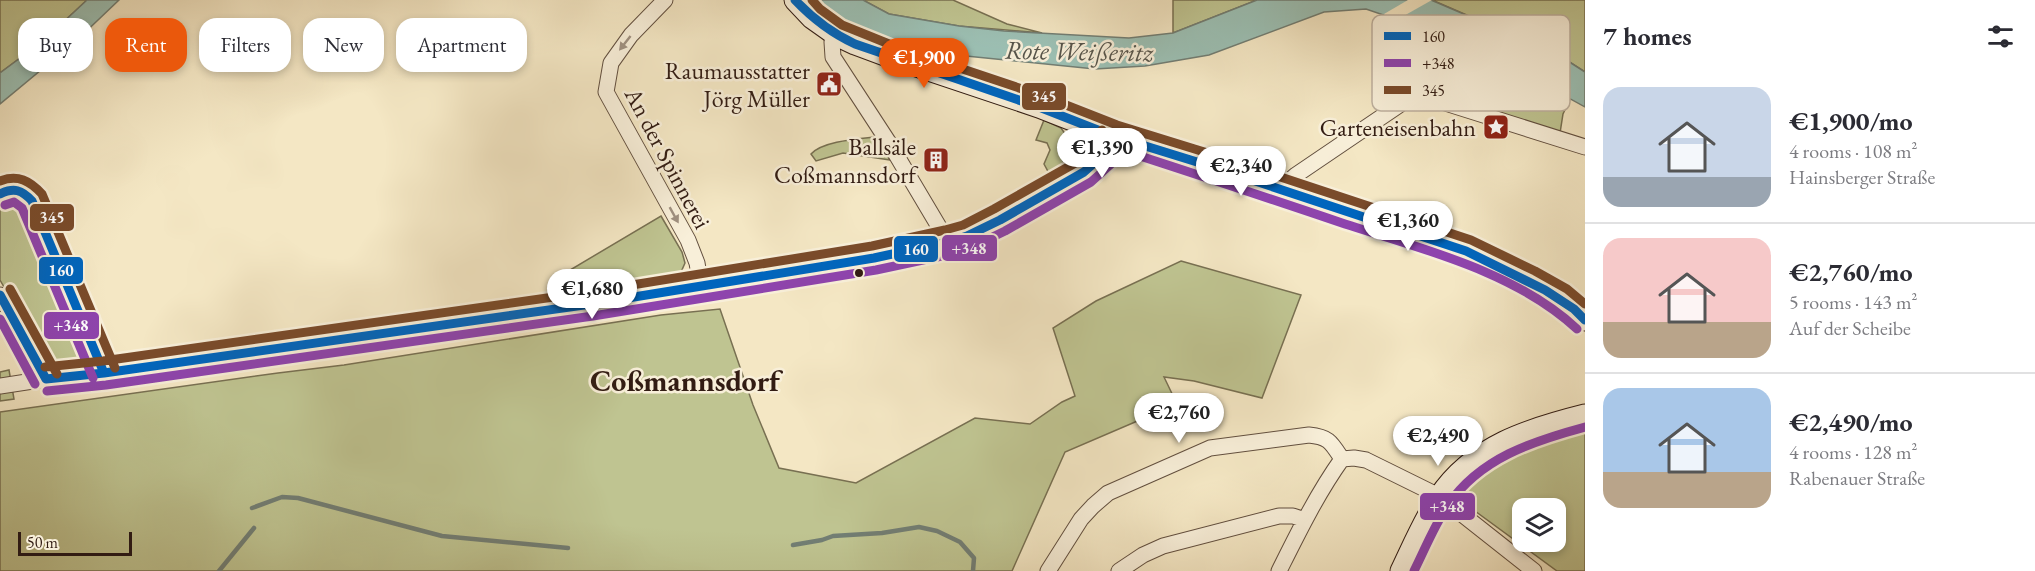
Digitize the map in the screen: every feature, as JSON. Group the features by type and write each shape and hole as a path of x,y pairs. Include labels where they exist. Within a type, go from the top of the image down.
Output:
{"street":[{"name":"An der Spinnerei","path":"666,0 631,35 611,63 606,92 688,240 697,263 701,285"},
{"path":"795,0 812,18 836,34 890,57 1039,106 1113,136 1466,251 1506,269 1543,290 1576,310 1585,320"},
{"path":"836,34 832,42 833,57 908,172 948,242"},
{"path":"1284,191 1288,182 1296,175 1390,111"},
{"path":"1471,111 1585,147"},
{"path":"1056,188 1070,170 1088,127"},
{"path":"0,386 591,304 874,258 948,242 967,236 1000,220 1084,172 1102,156 1113,136"},
{"path":"0,194 10,189 19,190 32,201 104,373"},
{"path":"0,295 46,379"},
{"path":"1401,571 1439,496 1464,467 1489,449 1536,428 1585,415"},
{"path":"1048,571 1081,519 1108,493 1210,448 1309,435 1322,436 1331,441 1342,459"},
{"path":"1342,459 1366,460 1439,496 1534,571"},
{"path":"1279,571 1305,520 1342,459"},
{"path":"1119,571 1143,555 1163,546 1279,516 1293,516 1305,520"}],"green space":[{"path":"0,0 87,0 68,18 18,18 18,60 0,73"},
{"path":"863,0 953,0 1007,24 1042,33 959,26 889,14"},
{"path":"1173,0 1257,0 1173,33"},
{"path":"1432,0 1585,0 1585,72 1570,62 1570,15 1467,15"},
{"path":"1494,111 1564,111 1560,133"},
{"path":"1044,120 1061,128 1066,135 1068,149 1062,165 1050,175 1044,164 1050,150 1047,143 1036,140"},
{"path":"875,137 890,160 843,153 816,161 811,154 832,143"},
{"path":"12,199 20,202 25,209 89,354 89,359 85,359 86,363 68,366 51,361 42,353 0,280 0,203"},
{"path":"661,216 682,252 685,263 681,272 671,280 626,279 564,288 561,292 558,284 560,276"},
{"path":"1181,261 1301,295 1262,398 1194,381 1164,377 1177,404 1065,452 1012,571 0,571 0,412 344,365 661,315 720,309 753,405 779,468 856,483 975,418 1030,424 1075,396 1053,328 1096,301"},
{"path":"9,370 14,399 0,401 0,372"},
{"path":"1585,430 1585,571 1557,571 1531,552 1566,552 1566,498 1512,498 1512,538 1475,511 1469,498 1469,486 1484,466 1510,450 1540,439"}],"water":[{"path":"87,0 119,0 93,25 93,18 68,18"},
{"name":"Rote Weißeritz","path":"816,0 863,0 889,14 959,26 1004,31 1129,38 1173,33 1257,0 1431,0 1466,15 1384,15 1366,9 1324,12 1209,55 1145,66 1095,69 966,56 901,46 861,31 824,8"},
{"path":"18,60 18,72 39,72 0,104 0,73"},
{"path":"1570,62 1585,72 1585,107 1570,99"}],"pier":[{"path":"1408,0 1432,0 1405,15 1384,14"}],"waterway":[{"path":"252,508 282,497 298,498 442,536 568,548"},
{"path":"793,545 833,536 882,533 919,527 937,531 960,542 974,558 973,571"},
{"path":"219,571 254,528"}],"transit line":[{"name":"160","path":"795,0 823,25 855,44 1039,107 1113,136 1466,251 1545,290 1574,309 1585,320"},
{"name":"345","path":"812,0 842,25 894,46 1043,96 1117,125 1471,240 1535,271 1567,289 1585,304"},
{"name":"345","path":"45,367 103,361 589,292 872,246 945,230 963,225 1077,162 1092,148 1102,130"},
{"name":"160","path":"46,379 104,373 591,304 874,258 948,242 967,236 1000,220 1084,172 1102,156 1113,136"},
{"name":"+348","path":"1084,138 1467,264 1526,292 1553,309 1577,329"},
{"name":"+348","path":"47,391 106,385 593,316 876,270 951,254 1005,231 1091,182 1111,164 1124,142"},
{"name":"345","path":"0,181 12,178 23,180 42,194 115,368"},
{"name":"160","path":"0,194 18,191 32,201 104,373"},
{"name":"+348","path":"5,205 14,202 22,208 93,378"},
{"name":"345","path":"10,289 57,374"},
{"name":"160","path":"0,295 46,379"},
{"name":"+348","path":"0,319 35,384"},
{"name":"+348","path":"1414,571 1448,505 1476,475 1492,463 1527,445 1585,427"}],"place":[{"name":"Raumausstatter Jörg Müller","path":"829,84"},
{"name":"Garteneisenbahn","path":"1496,127"},
{"name":"Ballsäle Coßmannsdorf","path":"936,160"}],"district":[{"name":"Coßmannsdorf","path":"685,380"}]}
